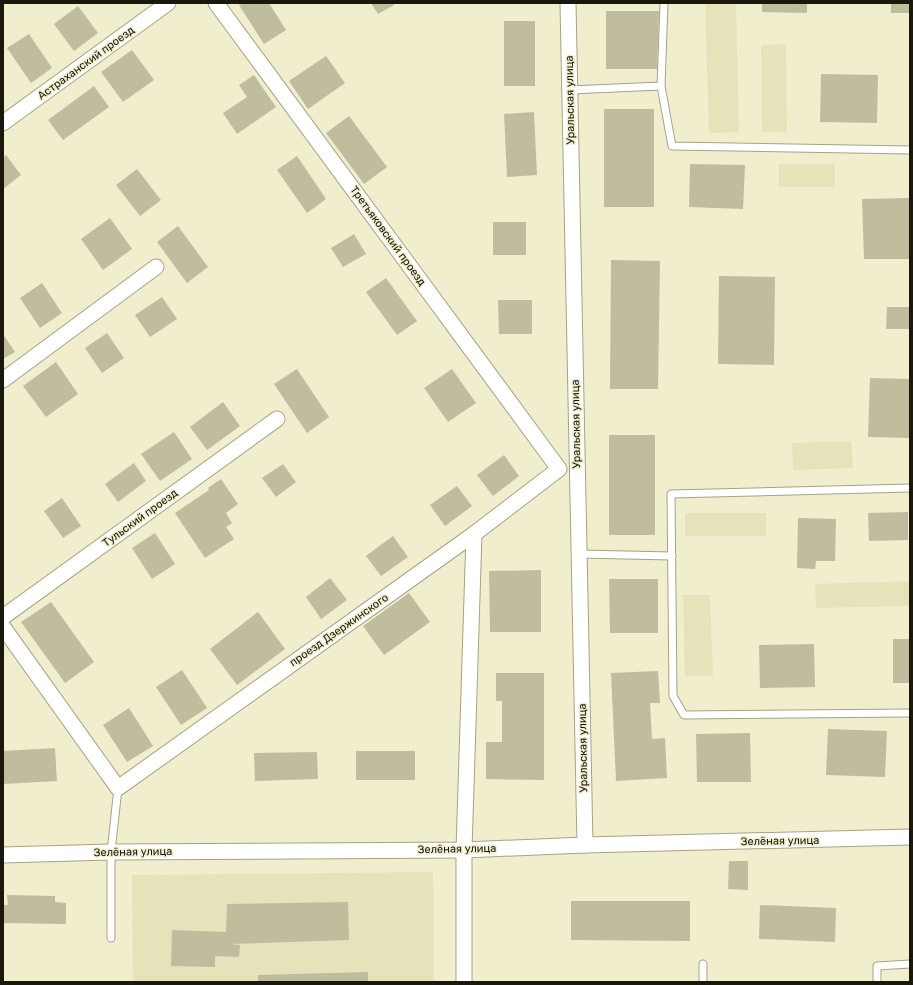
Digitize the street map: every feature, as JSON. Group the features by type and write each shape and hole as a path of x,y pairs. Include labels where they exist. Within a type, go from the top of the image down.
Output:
{"street":[{"name":"Астраханский проезд","path":"3,123 168,3"},
{"name":"Третьяковский проезд","path":"216,3 568,469"},
{"name":"Уральская улица","path":"568,3 570,90 568,469 579,554 584,845"},
{"path":"3,380 156,267"},
{"name":"Тульский проезд","path":"3,617 277,419"},
{"name":"проезд Дзержинского","path":"118,788 474,534 568,469"},
{"path":"464,982 464,850 474,534"},
{"path":"3,627 118,788"},
{"name":"Зелёная улица","path":"3,855 111,852 464,850 584,845 910,837"}],"lane":[{"path":"664,3 661,86 672,146 910,150"},
{"path":"570,90 661,86"},
{"path":"910,488 671,494 673,696 684,715 910,713"},
{"path":"579,554 672,556"},
{"path":"111,938 111,852 118,788"},
{"path":"703,964 703,982"},
{"path":"877,982 876,966 910,964"}],"shaded area":[{"path":"705,3 736,3 739,132 709,133"},
{"path":"786,44 787,132 762,132 761,45"},
{"path":"779,164 835,164 835,187 779,187"},
{"path":"851,441 853,468 793,470 792,443"},
{"path":"685,513 766,513 766,536 685,536"},
{"path":"910,581 910,606 816,608 815,584"},
{"path":"683,595 710,595 713,676 685,676"},
{"path":"433,872 434,982 133,982 132,875"}],"building":[{"path":"243,3 269,3 286,30 264,44 239,5"},
{"path":"371,3 393,3 394,5 378,14"},
{"path":"762,3 807,3 807,13 762,12"},
{"path":"891,3 910,3 910,13 891,13"},
{"path":"78,6 98,33 74,51 54,24"},
{"path":"606,11 659,11 657,69 606,69"},
{"path":"504,21 535,21 535,86 504,86"},
{"path":"29,34 52,68 31,83 7,48"},
{"path":"132,50 154,80 123,102 101,72"},
{"path":"326,56 345,83 308,109 289,81"},
{"path":"821,74 878,75 877,123 820,122"},
{"path":"254,75 276,107 237,134 223,113 247,97 239,85"},
{"path":"94,86 109,107 63,140 48,120"},
{"path":"604,109 654,109 654,207 604,207"},
{"path":"534,112 537,175 507,177 504,114"},
{"path":"349,116 387,167 364,184 326,133"},
{"path":"6,155 21,175 3,189 3,158"},
{"path":"297,156 326,199 307,213 277,170"},
{"path":"690,164 745,165 743,209 689,207"},
{"path":"137,169 161,200 140,216 116,185"},
{"path":"910,198 910,259 864,259 862,199"},
{"path":"110,218 132,249 103,270 81,239"},
{"path":"493,222 526,222 526,255 493,255"},
{"path":"178,226 208,267 187,283 157,242"},
{"path":"354,234 366,254 343,267 331,248"},
{"path":"611,260 660,261 658,389 610,389"},
{"path":"719,276 775,277 774,365 718,364"},
{"path":"386,278 417,321 397,335 366,292"},
{"path":"42,283 62,313 40,328 20,298"},
{"path":"162,297 177,319 150,337 135,315"},
{"path":"498,300 532,300 532,334 499,334"},
{"path":"887,307 910,307 910,329 886,329"},
{"path":"107,333 124,358 102,373 85,348"},
{"path":"3,334 15,352 3,359"},
{"path":"56,362 78,394 46,417 23,386"},
{"path":"297,369 329,417 307,433 274,384"},
{"path":"452,369 476,403 448,422 424,388"},
{"path":"870,378 910,379 910,438 868,437"},
{"path":"223,402 240,426 207,450 190,427"},
{"path":"174,432 192,459 160,481 141,454"},
{"path":"609,435 655,435 655,535 609,535"},
{"path":"504,455 519,476 493,496 477,475"},
{"path":"134,463 146,481 118,502 105,484"},
{"path":"283,464 296,482 276,497 262,478"},
{"path":"221,479 238,504 226,513 232,523 226,527 234,539 205,558 175,513 209,490 208,488"},
{"path":"457,486 472,506 445,526 430,505"},
{"path":"62,498 81,526 63,538 44,511"},
{"path":"908,512 908,540 869,541 868,513"},
{"path":"798,518 836,519 835,561 816,561 815,569 797,568"},
{"path":"155,533 175,564 152,579 132,548"},
{"path":"393,536 408,557 381,576 366,556"},
{"path":"541,570 541,632 490,632 489,571"},
{"path":"330,578 347,600 321,619 306,597"},
{"path":"609,579 658,579 658,633 610,633"},
{"path":"409,593 430,622 384,655 363,626"},
{"path":"51,602 94,662 65,683 21,622"},
{"path":"258,612 285,649 237,685 210,649"},
{"path":"893,639 910,639 910,683 893,683"},
{"path":"814,644 815,687 760,688 759,645"},
{"path":"182,670 207,708 181,725 156,687"},
{"path":"658,671 660,703 650,703 652,739 665,738 667,778 616,781 611,673"},
{"path":"496,673 544,673 544,780 486,779 486,742 502,742 502,701 496,701"},
{"path":"129,708 153,746 127,762 103,725"},
{"path":"828,729 887,731 885,777 826,775"},
{"path":"750,733 751,782 697,782 696,734"},
{"path":"55,748 57,781 3,784 3,751"},
{"path":"356,751 415,751 415,780 356,780"},
{"path":"317,752 318,779 255,781 254,753"},
{"path":"729,861 748,861 748,890 728,889"},
{"path":"7,895 55,896 55,902 66,903 66,924 3,923 3,905 8,905"},
{"path":"571,901 690,901 690,941 571,940"},
{"path":"348,902 349,940 230,944 240,945 239,957 215,956 215,967 171,966 172,930 226,932 227,904"},
{"path":"760,905 836,908 835,942 759,939"},
{"path":"368,972 368,982 258,982 258,975"}]}
